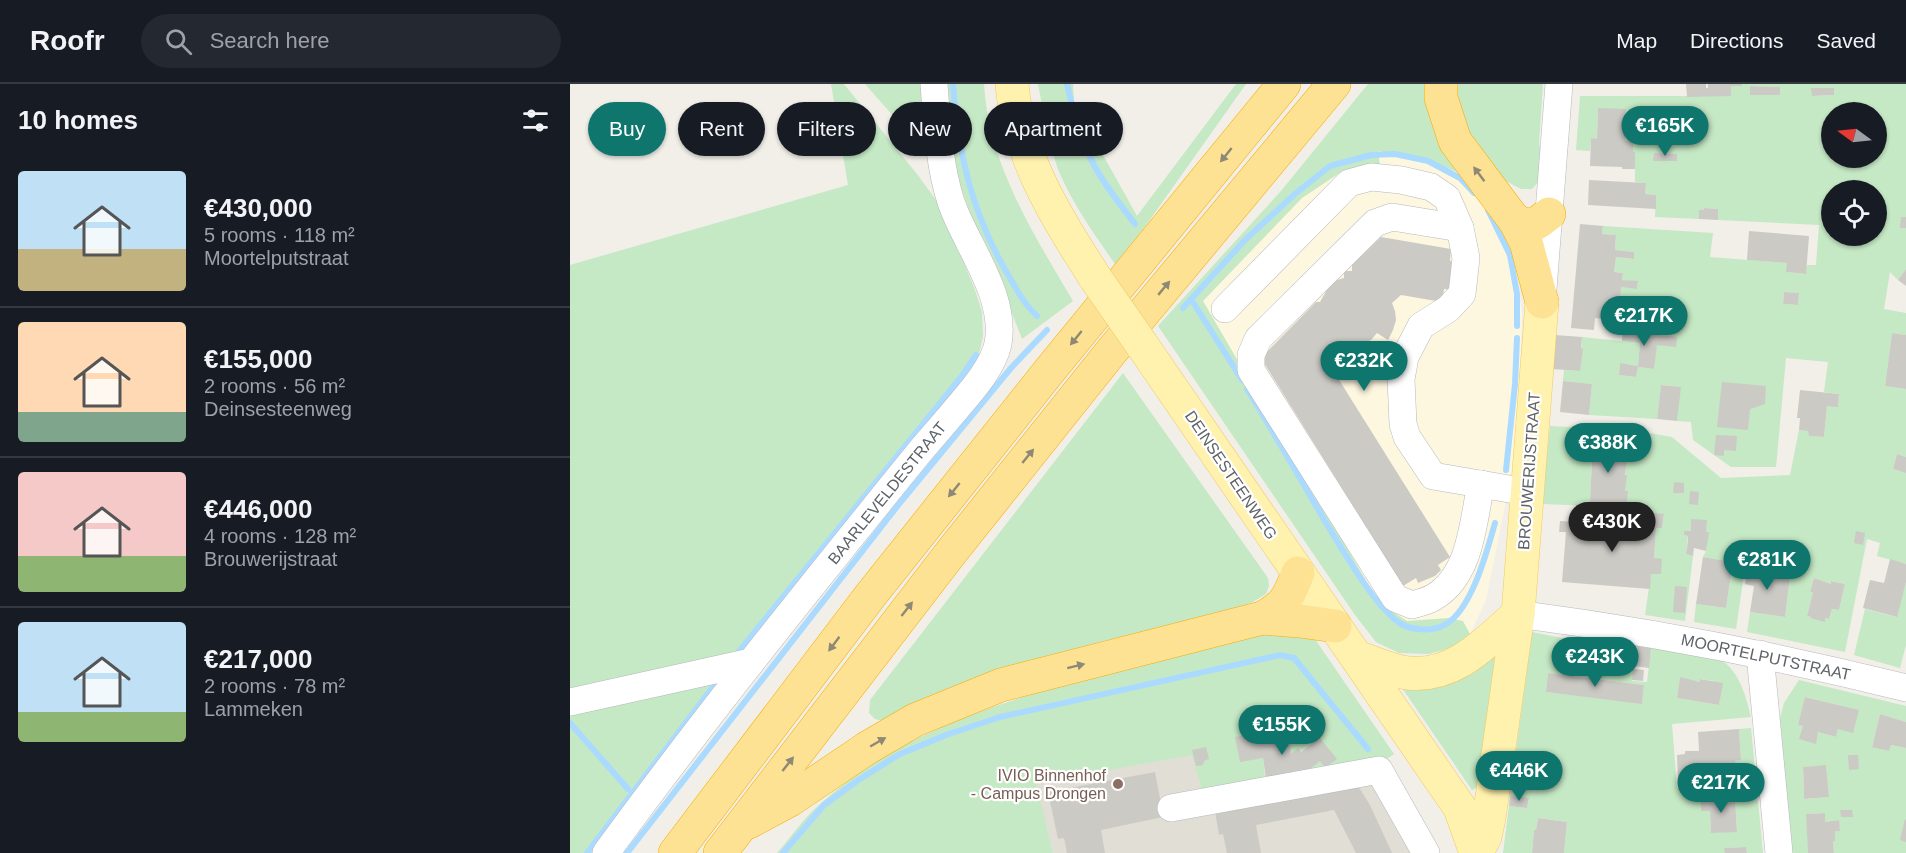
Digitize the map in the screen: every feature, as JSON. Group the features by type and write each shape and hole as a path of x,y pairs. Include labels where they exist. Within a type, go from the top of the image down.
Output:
{"highway":[{"path":"675,853 877,587 1050,370 1284,84"},
{"path":"720,853 946,559 1104,361 1334,84"},
{"path":"1441,84 1441,98 1455,141 1515,221 1526,242 1542,302"},
{"path":"1515,221 1531,226 1549,214"},
{"path":"739,826 790,800 876,742 915,720 1001,685 1262,618 1278,609 1290,593 1298,573"},
{"path":"1262,618 1335,626"}],"main road":[{"name":"DEINSESTEENWEG","path":"1012,84 1013,103 1022,140 1040,186 1062,226 1096,279 1359,658 1460,808 1476,853"},
{"name":"BROUWERIJSTRAAT","path":"1476,853 1485,837 1489,818 1518,614 1542,302"},
{"path":"1359,658 1408,673 1432,672 1452,667 1467,659 1518,614"}],"street":[{"name":"BAARLEVELDESTRAAT","path":"606,853 751,662 991,363 998,344 998,318 990,289 951,202 938,141 934,84"},
{"name":"BROUWERIJSTRAAT","path":"1542,302 1559,84"},
{"path":"1225,309 1349,183 1371,177 1401,180 1431,187 1447,198 1461,228 1466,258 1462,294 1448,309 1420,326 1405,357 1401,379 1402,424 1407,437 1433,476 1527,492"},
{"path":"1461,228 1392,218 1375,223 1258,339 1251,355 1251,370 1395,598 1412,605 1434,598 1454,580 1466,556 1481,484"},
{"name":"MOORTELPUTSTRAAT","path":"1518,614 1582,622 1760,654 1906,688"},
{"path":"1760,654 1779,853"},
{"path":"570,702 751,662"},
{"path":"1171,808 1379,770 1426,853"}],"shaded area":[{"path":"1378,151 1439,164 1470,178 1498,215 1514,252 1522,314 1518,441 1486,600 1470,634 1449,618 1407,621 1379,603 1203,301 1302,198 1341,172 1380,166"},
{"name":"IVIO Binnenhof - Campus Drongen","path":"1182,716 1204,798 1374,768 1413,853 1053,853 1025,741"}],"green space":[{"path":"831,84 844,84 859,102 834,102"},
{"path":"865,84 922,84 923,102 888,102 888,110"},
{"path":"943,84 984,84 986,102 984,102 984,156 999,156 1015,197 1073,301 1022,339 956,171 953,156 972,156 972,102 945,102"},
{"path":"1038,84 1073,84 1074,102 1042,102"},
{"path":"1236,84 1246,84 1144,228 1115,264 1078,209 1054,156 1104,156 1137,216"},
{"path":"1368,84 1429,84 1470,178 1439,164 1378,151 1380,166 1341,172 1302,198 1203,301 1379,603 1407,621 1449,618 1463,621 1470,634 1460,645 1429,654 1399,653 1376,642 1355,615 1158,326 1281,191"},
{"path":"1449,84 1543,84 1539,143 1543,163 1540,180 1532,189 1521,189 1500,178 1472,152"},
{"path":"1738,84 1906,84 1906,269 1898,280 1890,272 1884,309 1906,313 1906,335 1892,333 1885,386 1906,389 1906,457 1897,454 1893,469 1906,473 1906,564 1877,556 1880,543 1867,539 1845,652 1747,632 1750,612 1785,617 1790,577 1759,572 1761,562 1746,560 1736,629 1694,622 1696,604 1726,608 1733,562 1703,557 1708,532 1684,531 1684,535 1688,536 1686,554 1693,556 1685,621 1645,615 1651,574 1661,574 1654,558 1656,528 1662,528 1664,515 1638,511 1639,526 1615,525 1617,504 1627,504 1628,491 1625,491 1626,458 1621,457 1622,444 1617,443 1618,440 1594,441 1593,447 1590,447 1589,460 1592,460 1590,502 1594,503 1594,506 1542,504 1550,426 1632,430 1672,437 1721,478 1790,475 1799,430 1808,431 1810,436 1824,437 1827,406 1838,406 1839,394 1824,392 1828,362 1786,358 1776,467 1731,467 1693,440 1691,422 1677,421 1680,387 1661,385 1657,419 1589,415 1592,384 1563,381 1564,370 1580,371 1582,337 1640,343 1638,366 1620,363 1619,375 1636,377 1638,367 1654,369 1658,329 1608,323 1610,303 1620,304 1621,287 1637,288 1638,282 1622,280 1623,273 1614,272 1616,257 1633,259 1634,252 1615,250 1616,235 1602,234 1603,226 1713,233 1710,257 1787,263 1787,272 1805,274 1807,265 1816,265 1819,225 1718,220 1718,209 1705,208 1699,210 1699,219 1655,217 1656,195 1645,194 1646,183 1635,182 1633,142 1625,141 1626,110 1598,109 1597,139 1591,139 1590,151 1576,150 1580,96 1730,96 1731,86","holes":["1750,86 1779,87 1780,95 1750,95","1812,88 1834,88 1834,95 1812,96","1654,153 1677,154 1676,161 1654,161","1784,292 1799,293 1798,305 1783,304","1753,542 1768,546 1766,557 1751,554","1814,578 1831,584 1832,581 1845,584 1839,610 1832,609 1829,619 1825,618 1825,621 1807,616 1813,592 1810,592"]},
{"path":"876,123 888,138 888,156 902,156 941,207 982,312 983,336 977,363 735,672 597,853 570,853 570,265 848,185 843,156 876,156"},
{"path":"1123,373 1268,578 1269,586 1266,594 1251,603 1198,619 1099,642 979,680 883,721 875,719 869,713 870,700"},
{"path":"1906,582 1906,645 1900,668 1854,655 1865,609 1896,617"},
{"path":"1278,629 1310,632 1394,754 1374,768 1308,779 1307,769 1310,769 1318,738 1300,752 1291,755 1289,745 1284,745 1263,757 1266,786 1204,798 1192,755 1036,783 1053,853 777,853 813,810 852,778 887,755 962,719 1042,691"},
{"path":"1532,632 1562,638 1637,646 1632,681 1647,682 1651,648 1709,656 1728,665 1738,678 1751,717 1672,724 1677,788 1692,787 1692,778 1735,774 1735,761 1741,760 1739,729 1751,728 1763,853 1747,853 1746,847 1725,848 1725,853 1564,853 1567,822 1538,818 1536,830 1534,830 1532,853 1503,853 1509,806 1527,808 1529,799 1510,796","holes":["1548,673 1644,685 1642,703 1546,692","1680,678 1700,682 1701,679 1714,681 1713,690 1721,691 1719,705 1677,698","1735,797 1737,831 1711,833 1710,811 1701,811 1701,800"]},
{"path":"1498,648 1487,782 1472,790 1400,685"},
{"path":"1799,680 1906,706 1906,722 1880,714 1872,746 1889,751 1891,745 1906,748 1906,853 1834,853 1835,831 1840,830 1838,820 1825,822 1824,813 1807,814 1808,853 1792,853 1780,718 1784,703","holes":["1806,697 1858,710 1838,729 1836,737 1818,732 1815,743 1800,739 1803,726 1798,725","1826,766 1829,797 1804,799 1803,767"]}],"building":[{"path":"1686,84 1706,84 1706,88 1708,84 1742,84 1742,86 1731,86 1731,96 1687,97"},
{"path":"1750,86 1780,87 1780,95 1750,95"},
{"path":"1811,88 1834,88 1834,95 1812,96"},
{"path":"1598,108 1626,109 1625,141 1633,141 1635,169 1590,166 1591,138 1597,139"},
{"path":"1654,153 1677,154 1677,161 1653,161"},
{"path":"1589,180 1646,183 1645,194 1656,195 1656,209 1588,205"},
{"path":"1704,208 1718,209 1718,220 1699,219 1699,210 1704,210"},
{"path":"1901,217 1906,217 1906,228 1900,228"},
{"path":"1580,224 1603,226 1602,234 1616,235 1615,250 1634,252 1634,259 1616,257 1614,272 1623,273 1622,280 1638,281 1637,289 1621,287 1620,304 1605,303 1603,319 1595,318 1594,330 1571,328"},
{"path":"1749,231 1809,236 1806,274 1786,272 1787,263 1747,260"},
{"path":"1381,237 1451,249 1450,261 1457,262 1452,290 1444,289 1442,302 1401,295 1392,303 1396,320 1388,340 1377,333 1371,340 1353,344 1331,367 1450,557 1438,565 1441,570 1435,576 1418,583 1416,578 1403,586 1261,358 1316,302 1320,302 1328,288 1337,280 1344,278 1344,271 1352,271 1352,265"},
{"path":"1906,269 1906,286 1898,280"},
{"path":"1784,292 1799,293 1798,305 1783,304"},
{"path":"1661,298 1679,299 1678,310 1667,309 1667,315 1660,315"},
{"path":"1623,325 1659,329 1658,335 1677,337 1676,347 1657,345 1654,369 1638,367 1636,377 1619,375 1620,363 1638,366 1640,343 1622,341"},
{"path":"1892,333 1906,335 1906,389 1885,386"},
{"path":"1555,335 1582,337 1580,371 1552,369"},
{"path":"1563,381 1592,384 1589,415 1560,412"},
{"path":"1722,382 1766,386 1765,404 1750,409 1748,430 1717,427"},
{"path":"1661,385 1681,387 1677,421 1657,419"},
{"path":"1800,390 1839,394 1838,407 1827,406 1824,437 1809,436 1808,431 1799,430 1800,418 1797,418"},
{"path":"1716,435 1737,436 1736,451 1724,450 1724,456 1714,455"},
{"path":"1605,439 1618,440 1617,443 1622,443 1621,457 1627,457 1625,491 1628,491 1627,505 1594,506 1594,503 1590,502 1592,460 1589,460 1590,447 1593,447 1594,441 1604,442"},
{"path":"1897,454 1906,457 1906,473 1893,469"},
{"path":"1674,482 1684,483 1684,493 1673,493"},
{"path":"1690,491 1699,492 1698,505 1689,504"},
{"path":"1638,511 1664,514 1662,528 1656,528 1654,558 1662,559 1661,574 1651,574 1650,589 1562,582 1566,532 1559,532 1560,521 1639,526"},
{"path":"1691,519 1707,520 1706,532 1709,532 1706,551 1694,548 1693,556 1686,554 1688,536 1684,535 1684,531 1691,531"},
{"path":"1856,531 1865,533 1863,545 1854,543"},
{"path":"1753,542 1768,546 1766,557 1751,555"},
{"path":"1703,557 1733,562 1726,608 1696,604"},
{"path":"1890,559 1906,564 1906,582 1897,617 1863,608 1870,580 1884,583"},
{"path":"1748,560 1761,562 1759,572 1790,577 1785,617 1750,612 1754,586 1745,584"},
{"path":"1814,578 1831,584 1831,581 1845,584 1839,610 1832,609 1829,619 1825,618 1825,622 1807,616"},
{"path":"1675,586 1687,587 1685,613 1673,612"},
{"path":"1637,646 1651,648 1649,668 1634,666"},
{"path":"1633,669 1644,670 1643,681 1632,680"},
{"path":"1548,673 1644,685 1642,704 1546,692"},
{"path":"1680,677 1700,682 1700,679 1723,683 1719,705 1677,698"},
{"path":"1805,697 1859,710 1853,733 1838,729 1836,737 1818,732 1816,744 1799,739 1803,726 1798,725"},
{"path":"1309,714 1316,718 1304,731 1297,724"},
{"path":"1880,714 1906,722 1906,748 1891,745 1889,751 1872,747"},
{"path":"1282,729 1285,745 1290,745 1291,754 1298,748 1301,752 1319,737 1337,759 1325,768 1320,761 1310,769 1306,769 1307,779 1267,786 1263,758 1240,762 1235,737"},
{"path":"1739,729 1741,760 1735,761 1736,774 1692,778 1689,776 1688,779 1678,779 1677,755 1685,754 1685,751 1699,751 1698,732"},
{"path":"1206,747 1209,759 1204,761 1203,765 1196,766 1192,750"},
{"path":"1848,755 1858,755 1859,769 1849,770"},
{"path":"1826,765 1829,797 1804,799 1803,767"},
{"path":"1155,772 1161,804 1168,816 1101,830 1105,853 1067,853 1064,838 1058,839 1048,792"},
{"path":"1353,778 1370,805 1392,853 1356,853 1334,810 1256,825 1261,853 1227,853 1223,834 1219,835 1214,805"},
{"path":"1510,796 1529,798 1527,808 1509,806"},
{"path":"1735,797 1737,832 1711,833 1710,811 1701,811 1701,800"},
{"path":"1840,810 1852,810 1853,817 1841,817"},
{"path":"1825,813 1825,822 1839,820 1840,831 1835,831 1835,841 1833,841 1834,853 1808,853 1806,814"},
{"path":"1538,818 1567,822 1564,853 1532,853 1534,830 1536,830"},
{"path":"1906,820 1906,842 1900,840"},
{"path":"1746,847 1747,853 1725,853 1724,848"}],"waterway":[{"path":"953,84 963,160 977,209 997,255 1022,298 1037,316"},
{"path":"1067,84 1077,124 1088,154 1107,187 1135,224"},
{"path":"1183,308 1245,240 1296,193 1330,166 1371,155 1395,154 1428,161 1460,178 1474,193"},
{"path":"1488,210 1510,255 1517,294 1517,326"},
{"path":"1191,299 1242,380"},
{"path":"627,853 899,504 1011,368 1047,330"},
{"path":"1506,470 1515,384 1517,338"},
{"path":"737,654 962,376 976,355"},
{"path":"1247,389 1359,576 1378,602 1403,625 1415,629 1429,629 1441,627 1455,617 1471,593 1495,523"},
{"path":"783,853 824,805 857,781 898,755 946,735 1000,717 1280,655 1294,658 1368,749"},
{"path":"587,853 719,679"},
{"path":"570,723 628,789"}],"place":[{"name":"IVIO Binnenhof - Campus Drongen","path":"1118,784"}]}
